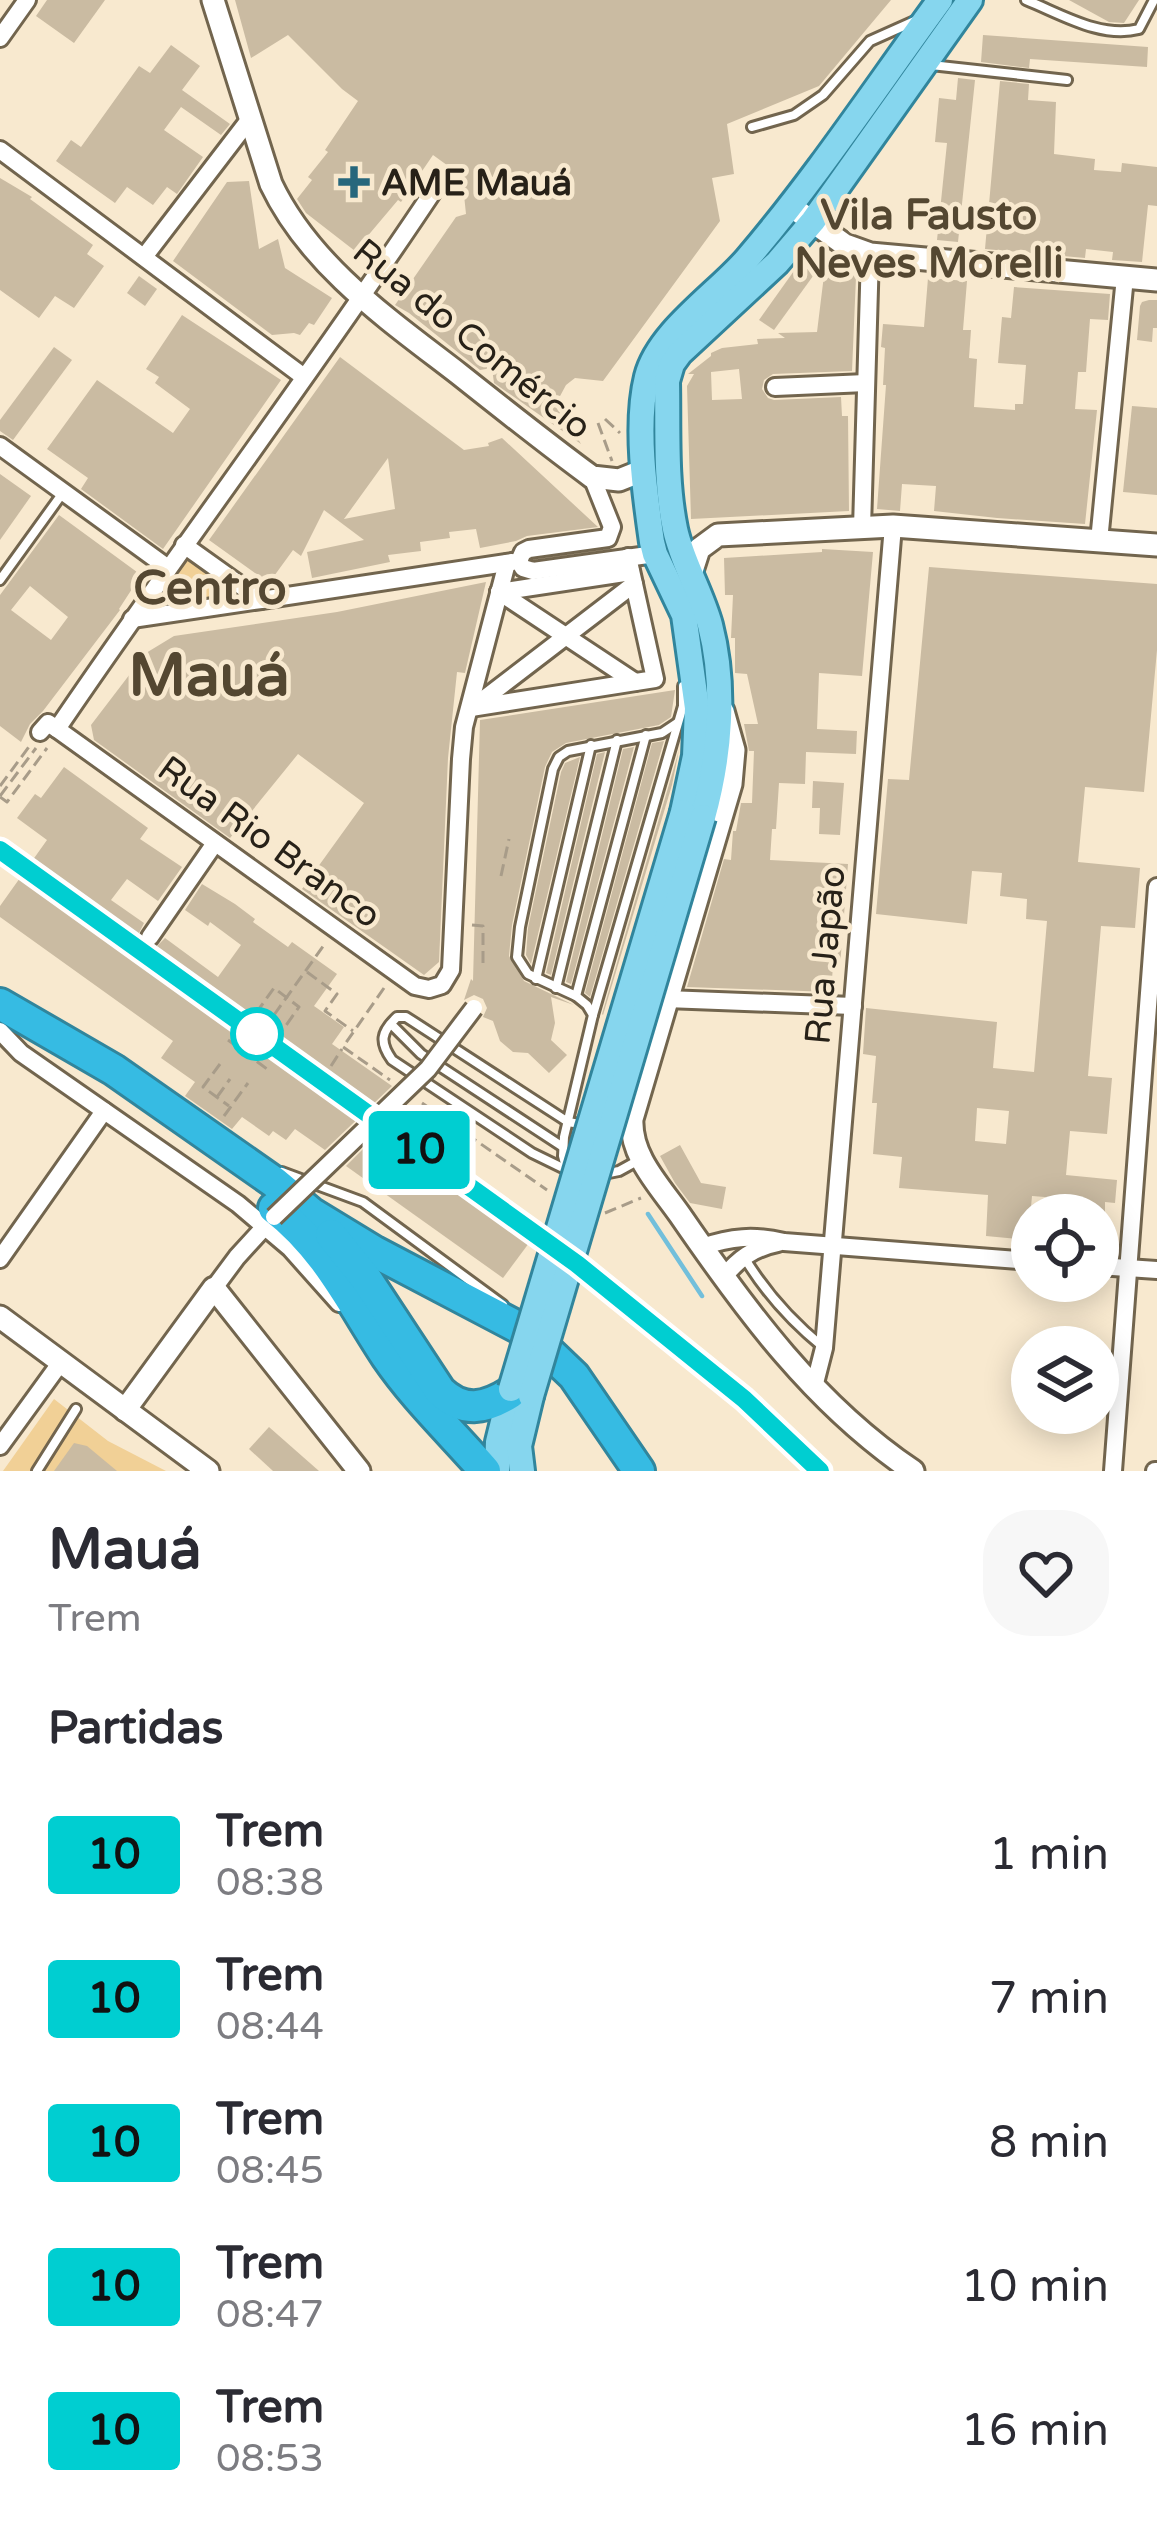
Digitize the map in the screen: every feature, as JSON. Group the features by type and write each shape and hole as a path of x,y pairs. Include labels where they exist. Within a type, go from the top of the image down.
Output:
{"highway":[{"path":"0,1004 114,1070 310,1213 541,1343 574,1376 639,1471"},
{"path":"0,1028 118,1093 286,1216 331,1265 389,1360 485,1471"},
{"path":"310,1213 367,1280 450,1401 480,1408 517,1393"}],"main road":[{"name":"Rua do Comércio","path":"213,0 271,184 306,242 362,298 592,477 619,480 644,470"},
{"path":"522,1471 517,1393 718,743 714,647 677,538 671,504 667,381 672,364 777,263 813,221 970,0"},
{"path":"883,121 887,101 938,30 934,7"},
{"path":"497,1471 498,1442 621,1131 693,815 697,708 688,631 679,600 655,554 644,470 647,374 680,326 748,258 790,205 934,7"},
{"path":"790,205 845,244 869,254 1157,280"},
{"path":"691,574 700,549 718,535 893,526 1157,545"},
{"path":"621,1131 632,1119 727,801 734,750 718,694"},
{"path":"621,1131 765,1334 856,1427 913,1471"},
{"path":"124,1410 214,1288 359,1471"},
{"path":"0,1317 194,1467"}],"street":[{"path":"0,38 28,0"},
{"path":"144,257 249,120"},
{"path":"0,150 304,377"},
{"path":"49,734 432,193"},
{"path":"862,528 869,254"},
{"path":"1099,541 1125,277"},
{"path":"775,388 866,383"},
{"path":"0,446 167,568"},
{"path":"471,708 500,592 513,562 529,549 608,538 611,527 592,477"},
{"name":"Rua Japão","path":"814,1388 824,1348 893,526"},
{"path":"184,545 261,600"},
{"path":"471,708 566,637 631,571 655,554"},
{"path":"132,619 513,562 533,571 631,571"},
{"path":"500,592 631,571"},
{"path":"471,708 556,704 633,689 655,679 631,571"},
{"path":"500,592 633,689"},
{"name":"Rua Rio Branco","path":"49,734 215,843 415,986 435,987 442,985 451,970 460,759 471,708"},
{"path":"149,937 215,843"},
{"path":"1114,1471 1128,1268 1151,1052 1157,887"},
{"path":"666,999 853,1006"},
{"path":"214,1288 270,1221 428,1070 474,1008"},
{"path":"0,1028 21,1053 238,1204 270,1221 389,1360"},
{"path":"0,1259 104,1112"},
{"path":"702,1247 740,1237 763,1237 1011,1259"},
{"path":"723,1279 744,1257 784,1242"},
{"path":"1119,1267 1157,1270"},
{"path":"0,1446 61,1362"}],"lane":[{"path":"1026,0 1099,29 1122,33 1139,29 1154,0"},
{"path":"752,127 794,115 823,95 870,40 934,7"},
{"path":"924,64 1067,80"},
{"path":"0,580 63,492"},
{"path":"567,1171 563,1147 593,1015 682,706 688,631"},
{"path":"593,1015 576,996 522,969 517,958 553,769 568,751 662,733 677,723"},
{"path":"576,996 646,735"},
{"path":"556,988 617,740"},
{"path":"536,979 591,745"},
{"path":"621,1131 568,1122 406,1017 398,1017 382,1036 392,1060 532,1154 567,1171 586,1176 619,1172 641,1159"},
{"path":"391,1024 421,1054 563,1147"},
{"path":"246,1162 362,1202 498,1300 512,1323"},
{"path":"744,1257 797,1327 824,1348"},
{"path":"37,1471 76,1409"}],"path":[{"path":"598,423 619,480"},
{"path":"0,786 49,734"},
{"path":"49,734 7,802 0,797 49,734"},
{"path":"501,876 509,839"},
{"path":"483,926 483,967"},
{"path":"274,1015 315,958"},
{"path":"306,971 337,994 325,1011 354,1032"},
{"path":"256,1013 274,988 299,1007 282,1031"},
{"path":"373,1003 380,1007"},
{"path":"228,1040 267,1068"},
{"path":"331,1066 344,1047"},
{"path":"220,1064 203,1087 231,1107 248,1084"},
{"path":"217,1097 230,1079"}],"shaded area":[{"path":"184,551 253,598 140,613"},
{"path":"54,1399 108,1441 166,1471 3,1471"}],"building":[{"path":"47,0 105,0 74,43 36,16"},
{"path":"235,0 891,0 819,86 727,124 734,174 712,178 720,221 603,381 575,378 559,398 581,444 494,383 492,368 480,370 395,305 456,217 466,214 462,176 433,155 401,202 355,251 306,213 297,199 358,101 288,35 251,58"},
{"path":"1069,0 1139,0 1124,23 1109,22"},
{"path":"983,35 1148,47 1147,67 1030,59 1029,68 981,62"},
{"path":"171,45 200,66 182,90 230,124 221,135 181,107 164,130 203,157 177,194 167,187 153,205 127,187 115,203 56,161 71,140 81,147 139,66 150,73"},
{"path":"958,78 975,80 958,242 937,240 947,143 935,142 939,98 956,100"},
{"path":"1000,81 1029,84 1028,100 1056,102 1054,154 1095,159 1094,170 1121,172 1122,163 1157,167 1157,206 1148,205 1142,262 1112,260 1113,252 1086,249 1085,258 985,249"},
{"path":"0,178 93,245 87,254 104,266 74,308 55,296 39,318 0,290"},
{"path":"249,181 259,249 278,239 285,268 332,298 314,325 309,323 300,335 272,335 173,261 227,182"},
{"path":"806,254 821,265 774,330 759,320"},
{"path":"830,260 856,277 852,371 773,374 764,380 762,389 774,400 841,397 842,416 848,416 849,511 691,519 687,386 694,374 688,374 722,348 785,338 778,333 817,332 825,267","holes":["739,369 742,399 712,400 711,372"]},
{"path":"139,276 157,289 145,306 127,293"},
{"path":"928,278 967,281 963,330 971,330 969,358 977,359 974,407 1015,410 1015,404 1023,404 1026,365 998,363 1002,317 1011,318 1014,287 1110,294 1108,320 1090,319 1086,372 1078,372 1075,409 1097,410 1085,524 934,511 936,486 902,484 900,511 877,509 886,385 883,324 924,327"},
{"path":"1157,300 1152,342 1137,340 1140,306"},
{"path":"182,315 281,380 163,549 81,489 88,478 47,449 97,380 173,433 190,409 155,383 159,377 146,369"},
{"path":"54,347 72,360 13,440 0,431 0,420"},
{"path":"340,357 464,450 489,446 502,438 598,527 480,548 476,529 449,532 450,538 420,542 421,551 388,555 390,562 312,578 307,552 364,540 324,510 301,556 293,550 269,583 209,540","holes":["388,458 395,509 344,519"]},
{"path":"1132,406 1157,408 1157,495 1123,492"},
{"path":"0,474 31,496 0,540"},
{"path":"59,515 141,575 21,742 0,726 0,595","holes":["30,586 68,617 51,640 11,610"]},
{"path":"822,549 873,552 862,676 819,673 817,729 857,731 856,754 806,752 805,784 779,783 770,860 848,864 840,966 833,966 831,992 687,987 724,859 731,860 741,803 752,803 754,751 749,751 744,724 758,724 747,674 735,673 733,595 725,595 724,558"},
{"path":"929,567 1157,584 1157,650 1144,792 1085,787 1078,862 1140,868 1135,928 1101,926 1088,1076 1112,1078 1107,1134 1070,1131 1066,1175 1117,1180 1116,1194 1011,1194 1011,1238 986,1236 988,1195 899,1188 902,1157 873,1154 876,1056 863,1054 866,1008 997,1022 993,1068 1034,1072 1047,921 1026,919 1027,899 1000,896 1002,873 972,871 967,924 876,914 888,779 909,780","holes":["977,1108 1009,1111 1006,1144 975,1141"]},
{"path":"486,582 465,673 457,672 448,758 439,962 424,975 302,889 364,803 298,754 230,838 94,740 91,725 146,653 174,636 337,612"},
{"path":"675,690 671,717 659,725 566,743 552,752 545,767 509,956 524,981 574,1005 551,997 555,1023 551,1040 567,1055 549,1073 528,1053 513,1052 500,1041 493,1021 483,1017 487,1008 483,999 474,995 464,1000 473,981 480,720"},
{"path":"664,741 590,997 585,993 652,743"},
{"path":"634,747 571,984 566,982 623,749"},
{"path":"679,750 672,785 603,1015 602,1014"},
{"path":"605,752 551,975 546,973 597,754"},
{"path":"580,757 531,964 526,955 528,928 561,772 565,763"},
{"path":"64,767 148,828 140,839 182,867 158,901 127,879 111,900 144,923 137,937 142,947 154,949 165,938 218,977 241,945 185,910 202,884 288,947 292,942 337,974 314,1006 344,1027 332,1044 392,1086 325,1150 295,1129 286,1140 273,1131 269,1136 242,1117 232,1129 185,1096 195,1082 161,1058 173,1041 0,917 0,906 47,840 17,818 35,794 41,798"},
{"path":"813,781 844,783 840,835 819,834 820,808 812,808"},
{"path":"378,1134 529,1243 503,1278 346,1166"},
{"path":"680,1145 701,1183 726,1187 722,1209 690,1203 675,1183 660,1156"},
{"path":"269,1427 319,1471 273,1471 249,1449"},
{"path":"74,1443 87,1446 117,1471 54,1471"}],"waterway":[{"path":"648,1214 702,1296"}],"railway":[{"path":"0,850 577,1264 744,1399 820,1471"}],"train":[{"name":"10","path":"0,850 577,1264 744,1399 820,1471"}],"place":[{"name":"AME Mauá","path":"354,182"}],"district":[{"name":"Vila Fausto Neves Morelli","path":"929,238"},
{"name":"Centro","path":"210,587"},
{"name":"Mauá","path":"209,674"}]}
